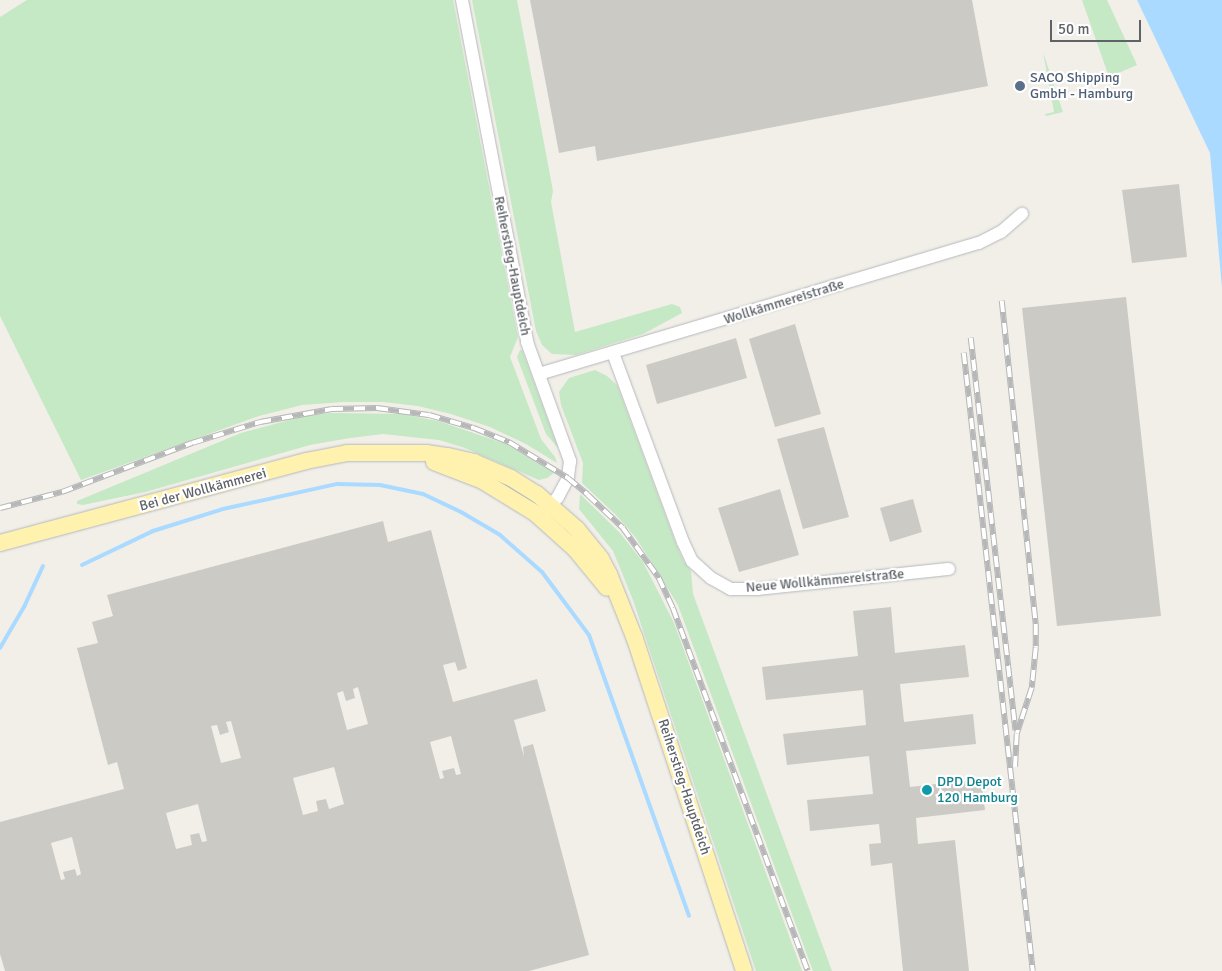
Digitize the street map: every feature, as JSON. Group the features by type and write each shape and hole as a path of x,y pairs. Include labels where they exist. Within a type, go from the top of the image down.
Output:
{"main road":[{"name":"Bei der Wollkämmerei","path":"0,543 306,461 347,453 426,453 474,462 511,478 546,512 577,529 601,559 620,605"},
{"name":"Reiherstieg-Hauptdeich","path":"620,605 638,646 744,971"}],"street":[{"name":"Reiherstieg-Hauptdeich","path":"462,0 527,342 570,461 570,475 546,512"},
{"name":"Wollkämmereistraße","path":"539,374 979,243 1001,232 1022,214"},
{"name":"Neue Wollkämmereistraße","path":"613,353 683,542 692,561 712,578 731,588 758,589 949,569"}],"green space":[{"path":"27,0 453,0 518,337 510,357 541,439 555,457 557,463 526,444 490,427 451,414 418,406 383,402 343,402 302,405 259,416 81,480 0,316 0,17"},
{"path":"472,0 517,0 553,191 551,202 575,332 672,304 680,307 682,313 643,334 576,355 552,354 542,345 536,331"},
{"path":"1082,0 1107,0 1137,65 1109,77"},
{"path":"1043,52 1063,112 1046,116 1045,114 1054,112"},
{"path":"520,350 522,350 558,448 546,434 517,357"},
{"path":"595,370 607,376 617,385 676,544 684,562 691,571 693,594 832,971 813,971 678,605 636,538 616,515 582,483 583,463 561,405 559,392 569,378"},
{"path":"330,413 401,414 438,421 506,444 554,473 547,478 539,480 465,448 439,440 383,434 310,445 145,492 83,505 77,504 77,501 241,433 301,417"},
{"path":"580,494 620,533 643,562 674,623 802,971 756,971 633,600 613,551 579,509"}],"water":[{"path":"1137,0 1222,0 1222,288 1210,153"}],"building":[{"path":"530,0 972,0 988,86 597,161 595,146 559,153"},
{"path":"1179,184 1187,257 1132,263 1122,190"},
{"path":"1126,297 1161,616 1057,626 1022,308"},
{"path":"795,324 821,414 775,427 749,339"},
{"path":"736,338 747,378 657,404 646,365"},
{"path":"824,427 849,517 803,529 777,439"},
{"path":"780,489 799,555 739,572 718,508"},
{"path":"913,499 922,532 890,542 880,508"},
{"path":"383,521 388,542 431,530 467,668 458,671 455,662 443,665 453,702 537,679 546,711 514,720 524,757 523,747 533,744 589,955 529,971 5,971 0,954 0,822 124,789 117,762 108,765 77,648 98,643 92,622 113,616 107,595","holes":["358,687 368,724 347,730 337,693 343,691 346,701 355,698 353,689","231,721 241,758 221,763 211,726 217,725 220,735 229,732 226,722","451,736 461,774 456,775 454,768 442,771 444,778 440,779 430,742","334,767 344,804 329,809 326,799 316,801 318,811 303,815 293,778","198,804 207,841 202,842 199,833 190,835 192,845 176,849 166,813","72,837 81,874 77,876 75,869 63,872 65,879 61,880 51,843"]},
{"name":"DPD Depot 120 Hamburg","path":"891,607 895,653 965,645 969,677 900,684 904,722 973,714 976,744 906,751 910,787 981,779 985,810 916,818 918,844 955,840 969,971 903,971 892,863 871,866 869,844 881,843 879,824 810,831 807,800 873,794 869,756 787,765 783,734 866,725 863,690 766,700 762,667 858,656 853,611"}],"waterway":[{"path":"82,565 153,531 223,509 337,484 380,485 423,494 461,512 500,535 542,572 589,635 689,916"},
{"path":"0,648 24,607 43,566"}],"railway":[{"path":"1002,301 1036,624 1032,688 1017,734 1015,767"},
{"path":"971,338 1016,730"},
{"path":"964,353 1033,971"},
{"path":"0,508 62,492 192,443 260,422 332,409 377,408 429,415 474,428 509,442 568,478 588,495 623,528 659,578 673,608 808,971"}],"place":[{"name":"SACO Shipping GmbH - Hamburg","path":"1020,86"},
{"name":"DPD Depot 120 Hamburg","path":"927,790"}]}
